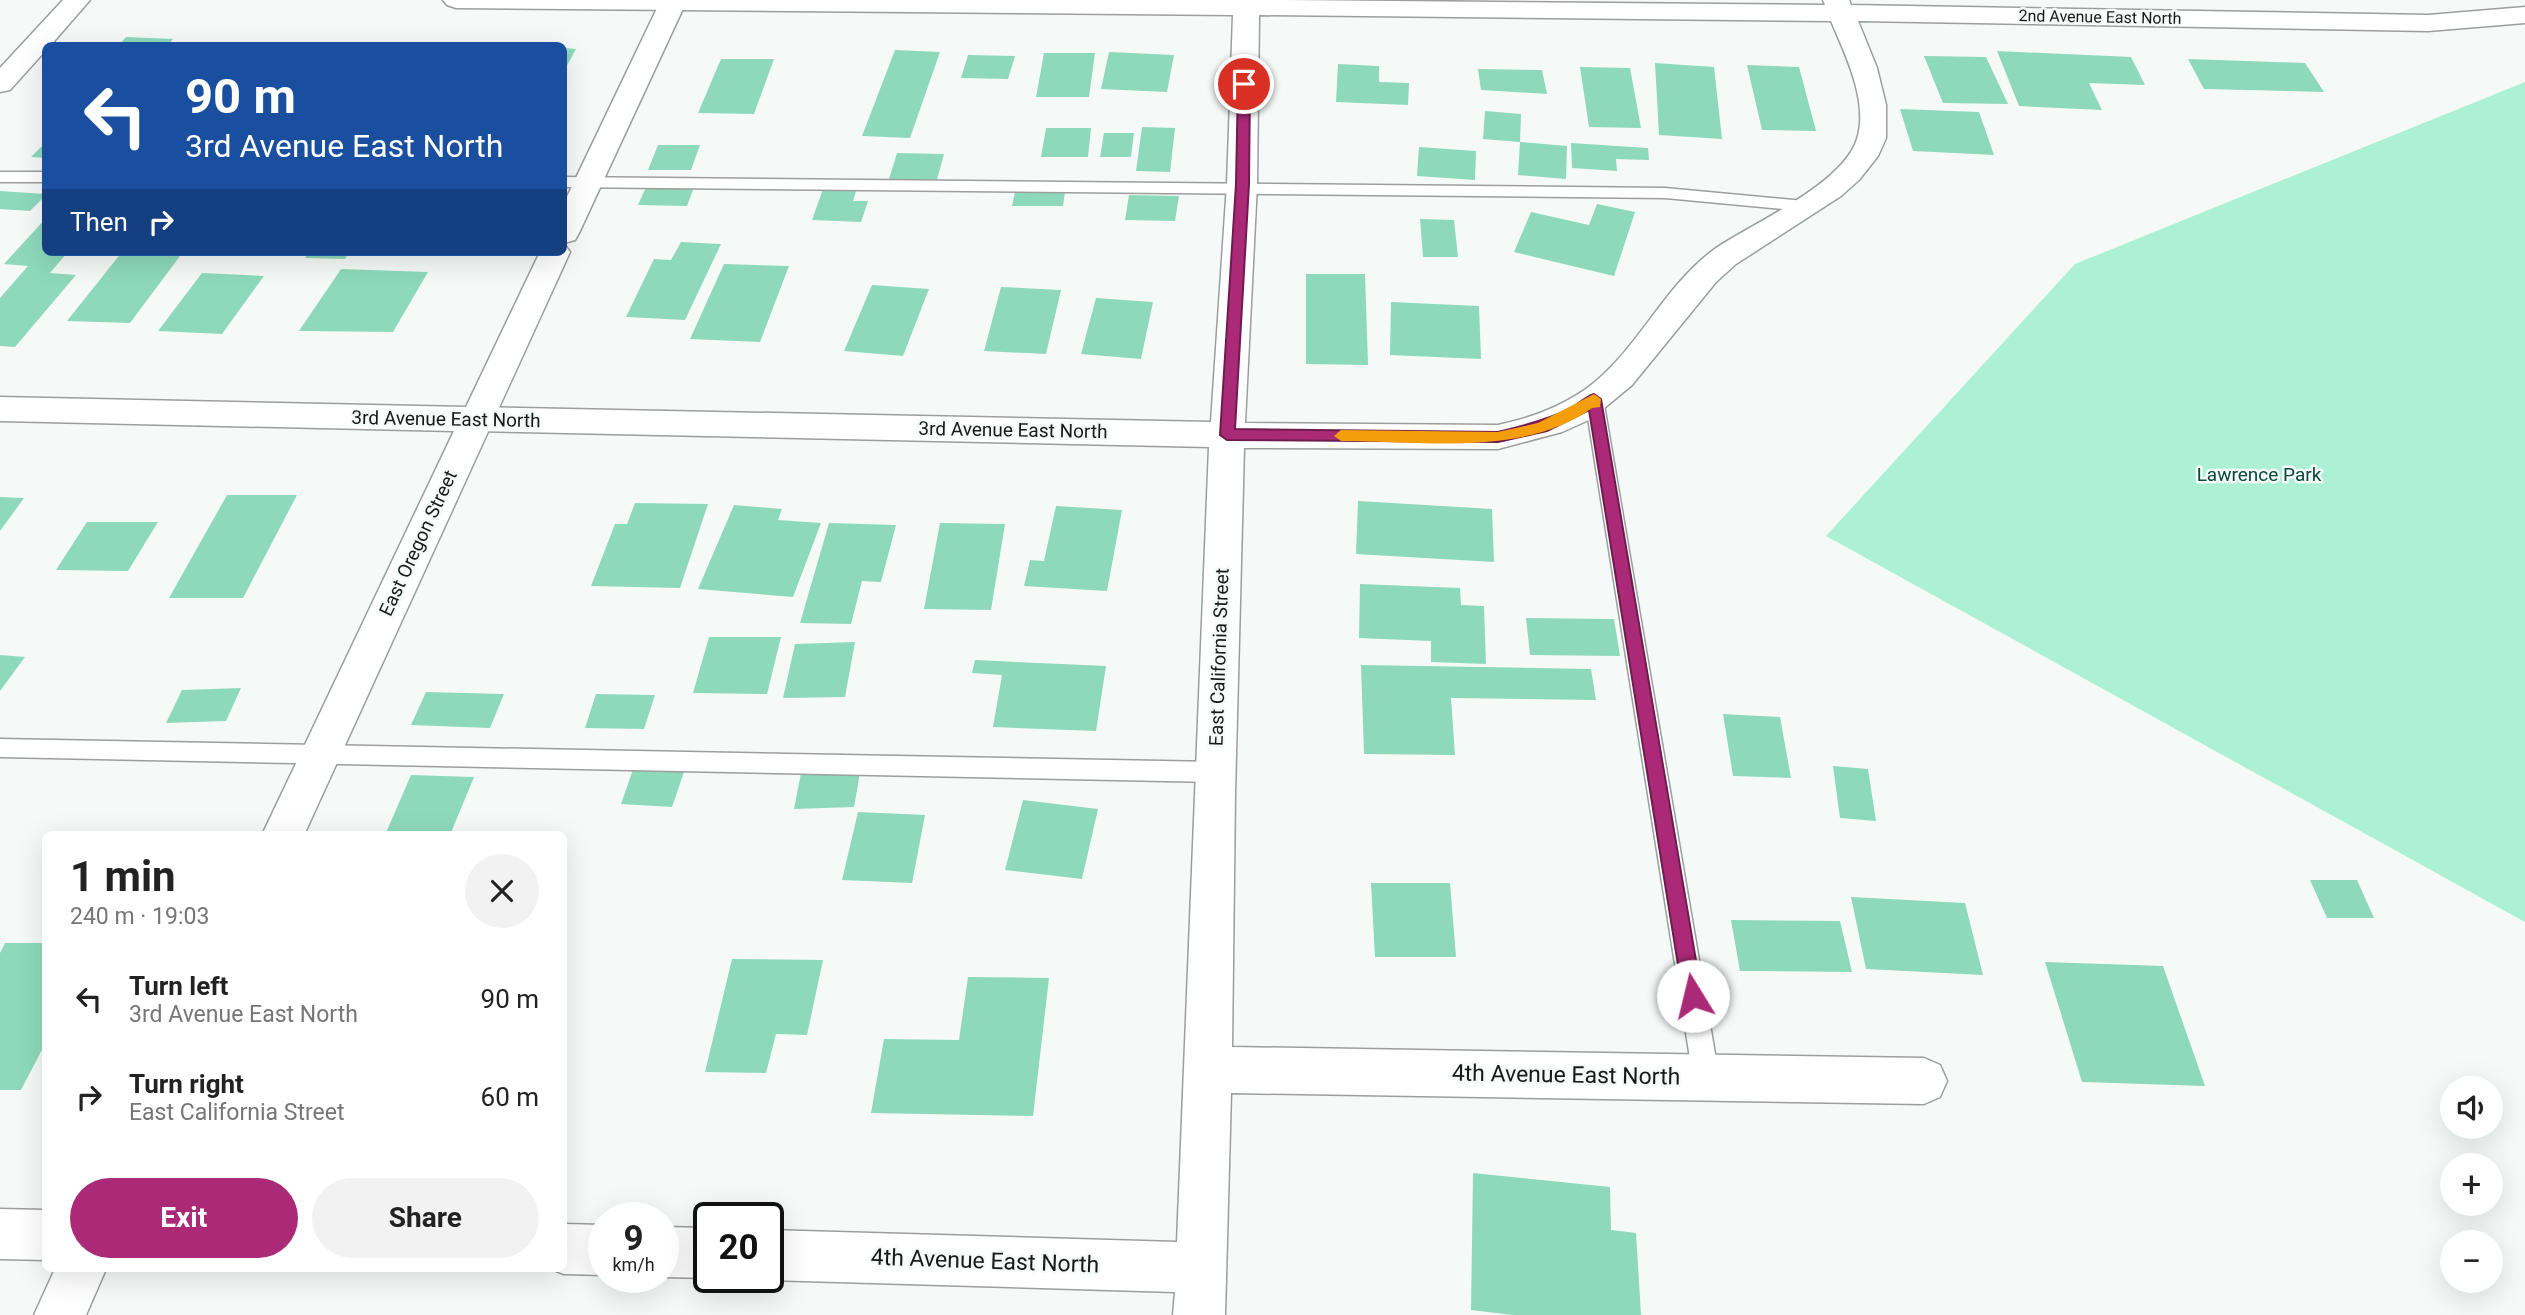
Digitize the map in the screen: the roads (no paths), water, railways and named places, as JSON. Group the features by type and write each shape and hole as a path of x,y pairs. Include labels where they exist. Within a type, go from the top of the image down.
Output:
{"street":[{"path":"0,84 77,0"},
{"name":"2nd Avenue East North","path":"456,0 1839,7 1942,14 2428,23 2525,15"},
{"path":"2408,0 2428,23"},
{"path":"567,219 575,183 674,1"},
{"name":"East California Street","path":"1200,1291 1227,435 1242,190 1246,4"},
{"name":"3rd Avenue East North","path":"0,409 1227,435 1498,437 1542,427 1579,410 1611,387 1678,304 1724,258 1846,176 1862,158 1872,138 1873,117 1866,81 1839,7"},
{"name":"East Oregon Street","path":"285,831 553,256"},
{"name":"4th Avenue East North","path":"1209,1070 1924,1081"},
{"path":"0,1234 42,1235"},
{"path":"567,1249 588,1250"},
{"name":"4th Avenue East North","path":"784,1256 1200,1291"},
{"path":"60,1315 80,1272"}],"lane":[{"path":"0,177 42,177"},
{"path":"575,183 1665,193 1804,206"},
{"path":"1594,399 1706,1077"},
{"path":"0,748 1215,772"}],"park label":[{"name":"Lawrence Park","path":"2259,474"}]}
